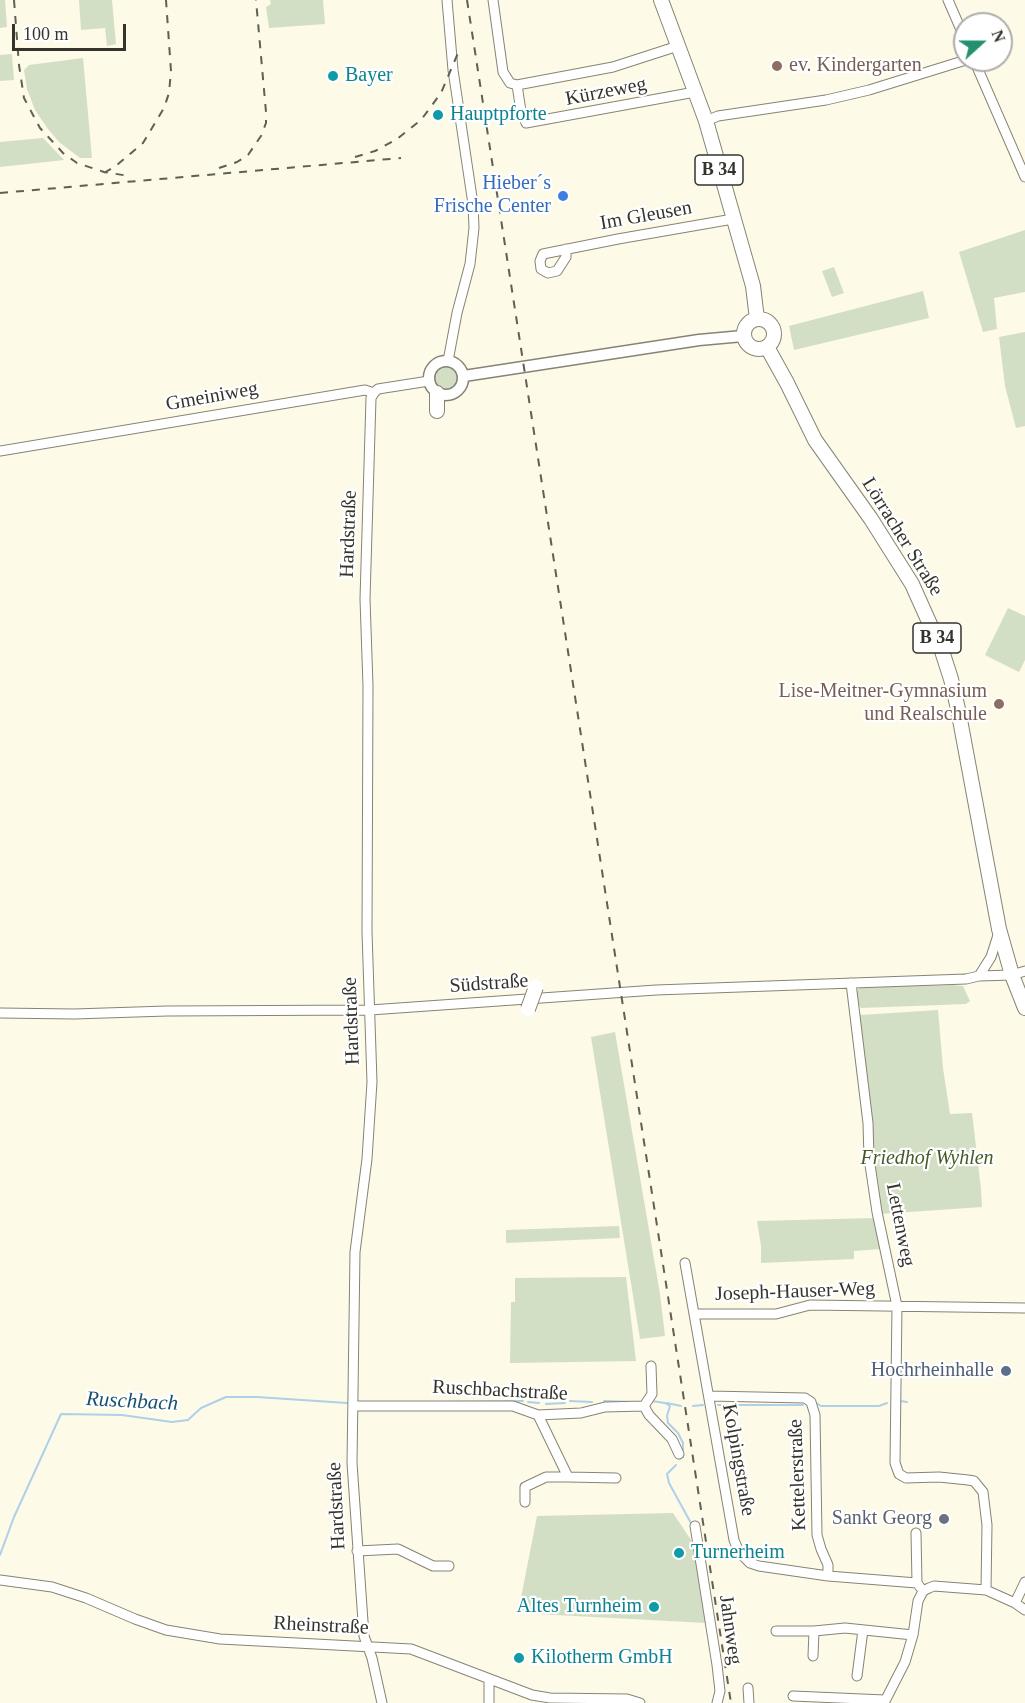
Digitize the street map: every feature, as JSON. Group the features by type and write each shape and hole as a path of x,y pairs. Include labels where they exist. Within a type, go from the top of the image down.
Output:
{"main road":[{"name":"B 34","path":"661,0 706,121 753,286 757,319"},
{"path":"757,319 766,321 773,331 772,340 767,347 759,349 752,348 746,343 744,336 745,327 757,319"},
{"name":"Lörracher Straße","path":"767,347 815,440 899,562 932,626 951,678 999,929 1018,973 1025,1008"},
{"path":"441,411 443,394"},
{"path":"528,1009 536,987"}],"street":[{"path":"447,0 451,60 474,222 470,264 457,313 448,361"},
{"name":"Kürzeweg","path":"493,0 503,72 510,83 517,85 613,67 678,46"},
{"path":"706,121 718,116 869,90 953,64"},
{"path":"979,72 1025,177"},
{"name":"Kürzeweg","path":"517,85 521,111 526,123 696,92"},
{"name":"Im Gleusen","path":"566,249 733,219"},
{"path":"464,376 699,340 744,336"},
{"path":"448,361 458,366 464,376 458,392 443,394 432,389 429,381 433,367 437,363 448,361"},
{"name":"Gmeiniweg","path":"0,451 365,390 374,393 378,390 429,381"},
{"name":"Hardstraße","path":"374,393 371,398 365,599 368,686 367,874 371,1116 355,1252 352,1463 364,1636 382,1703"},
{"path":"979,976 991,957 999,929"},
{"name":"Südstraße","path":"0,1012 74,1014 370,1010 656,990 966,979 1018,973"},
{"name":"Lettenweg","path":"851,983 868,1123 869,1158 877,1212 897,1306 893,1441 895,1463 899,1474 906,1478 939,1477 974,1481 983,1492 987,1525 986,1590"},
{"name":"Kolpingstraße","path":"685,1263 734,1540 739,1552 750,1563 759,1566 828,1576 917,1583"},
{"name":"Joseph-Hauser-Weg","path":"694,1314 776,1314 810,1305 1025,1308"},
{"path":"651,1365 652,1394 644,1406 649,1415 672,1439 679,1454"},
{"name":"Kettelerstraße","path":"709,1396 805,1398 811,1402 815,1415 817,1535 828,1565 828,1576"},
{"name":"Ruschbachstraße","path":"353,1406 513,1406 538,1415 581,1413 605,1407 644,1406"},
{"path":"538,1415 568,1477"},
{"path":"525,1502 525,1487 546,1477 616,1478"},
{"name":"Jahnweg","path":"695,1526 717,1665 720,1690 717,1703"},
{"path":"916,1533 917,1583 923,1592"},
{"path":"357,1551 398,1549 434,1566 449,1566"},
{"name":"Rheinstraße","path":"0,1580 52,1587 166,1630 195,1636 411,1649 532,1699 627,1699 640,1703"},
{"path":"1015,1603 1025,1582"},
{"path":"793,1696 885,1701 905,1662 913,1635 918,1601 923,1592 934,1586 986,1590 1025,1610"},
{"path":"776,1631 845,1628 913,1635"},
{"path":"857,1677 863,1630"},
{"path":"813,1656 814,1631"},
{"path":"489,1680 489,1703"},
{"path":"748,1688 749,1703"}],"green space":[{"path":"0,0 5,0 7,27 0,28"},
{"path":"79,0 112,0 116,44 107,46 105,28 81,30"},
{"path":"270,0 323,0 325,24 269,28 266,7 271,4"},
{"path":"12,54 14,80 0,81 0,55"},
{"path":"83,58 92,158 80,158 59,142 48,129 35,110 27,89 24,70 29,65"},
{"path":"43,138 64,160 0,167 0,142"},
{"path":"1025,230 1025,292 994,298 997,329 983,332 959,252"},
{"path":"834,267 844,293 832,297 822,271"},
{"path":"923,291 929,318 794,350 789,326"},
{"path":"1025,332 1025,426 1016,428 1005,386 999,337"},
{"path":"446,367 454,371 458,379 454,387 446,391 438,387 434,379 438,371"},
{"path":"1008,608 1025,616 1025,660 1019,672 985,655"},
{"path":"963,986 970,1001 966,1004 861,1008 857,1003 856,992 860,987"},
{"name":"Friedhof Wyhlen","path":"938,1010 950,1114 972,1113 982,1207 880,1214 860,1015"},
{"path":"615,1032 660,1294 665,1336 640,1339 591,1037"},
{"path":"874,1218 881,1249 854,1251 854,1259 761,1263 757,1221"},
{"path":"619,1226 620,1238 506,1243 506,1230"},
{"path":"626,1277 636,1361 510,1363 511,1302 515,1302 515,1278"},
{"path":"673,1513 693,1543 706,1623 518,1613 537,1516"}],"waterway":[{"name":"Ruschbach","path":"0,1555 14,1517 61,1414 122,1415 172,1422 188,1420 201,1408 226,1397 347,1403"},
{"name":"Ruschbach","path":"441,1402 523,1401"},
{"path":"570,1401 592,1402"},
{"path":"604,1401 634,1402"},
{"path":"652,1401 670,1406 667,1416 668,1423 678,1433 683,1443 683,1457"},
{"path":"900,1401 907,1402"},
{"path":"528,1402 539,1403"},
{"path":"546,1404 565,1403"},
{"path":"667,1403 681,1406"},
{"path":"816,1403 821,1406 879,1406 887,1403"},
{"path":"693,1406 703,1405"},
{"path":"718,1405 803,1405"},
{"path":"676,1465 667,1474 669,1483 692,1525"}],"railway":[{"path":"14,0 24,98 40,128 63,153 77,163 104,172 129,176"},
{"path":"104,173 143,143 164,108 169,93 171,71 166,0"},
{"path":"219,168 237,162 248,155 261,136 266,123 256,0"},
{"path":"467,0 731,1703"},
{"path":"355,157 375,151 397,139 421,120 441,93 458,53"},
{"path":"0,193 401,158"}],"place":[{"name":"ev. Kindergarten","path":"777,66"},
{"name":"Bayer","path":"333,76"},
{"name":"Hauptpforte","path":"438,115"},
{"name":"Hieber´s Frische Center","path":"563,196"},
{"name":"Lise-Meitner-Gymnasium und Realschule","path":"999,704"},
{"name":"Hochrheinhalle","path":"1006,1371"},
{"name":"Sankt Georg","path":"944,1519"},
{"name":"Turnerheim","path":"679,1553"},
{"name":"Altes Turnheim","path":"654,1607"},
{"name":"Kilotherm GmbH","path":"519,1658"}]}
